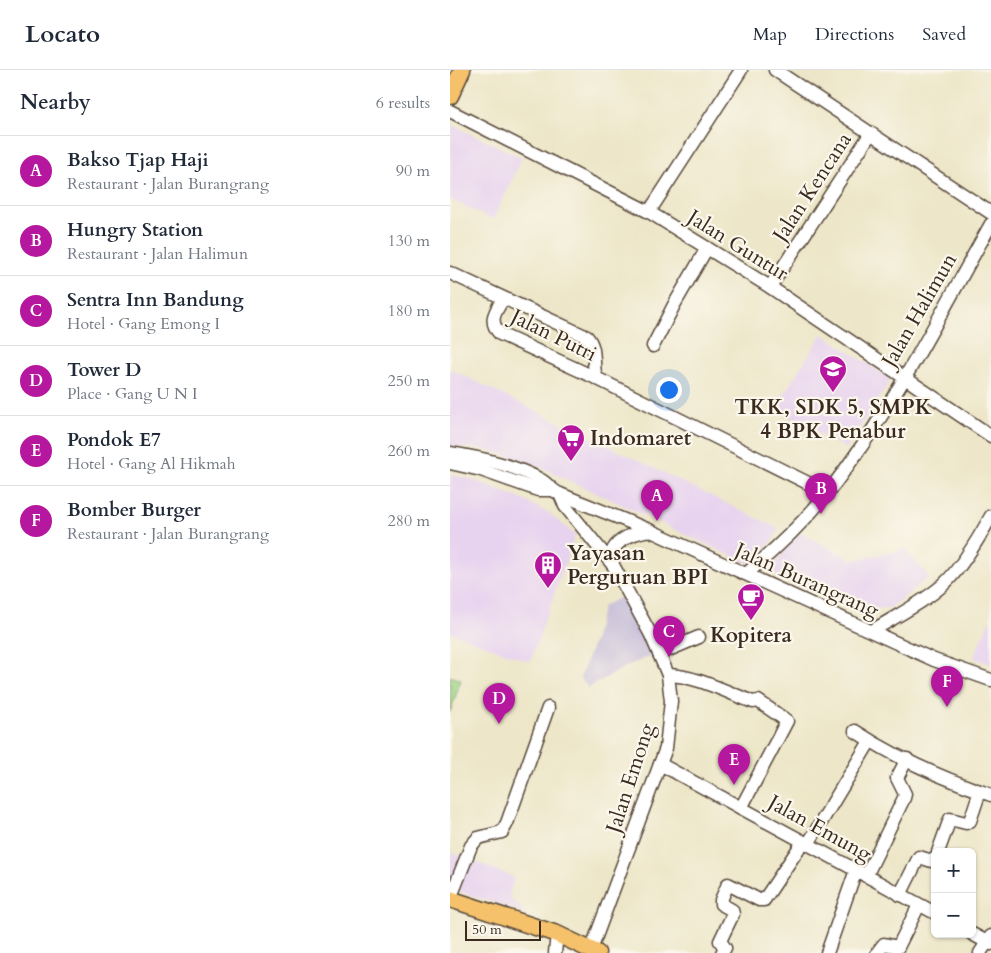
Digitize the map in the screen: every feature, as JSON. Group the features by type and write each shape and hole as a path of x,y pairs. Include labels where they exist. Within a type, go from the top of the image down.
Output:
{"main road":[{"path":"450,96 462,70"},
{"path":"450,899 557,934 594,952"}],"street":[{"path":"649,212 741,70"},
{"path":"775,70 991,213"},
{"name":"Jalan Guntur","path":"450,111 649,212 770,287 991,436"},
{"name":"Jalan Kencana","path":"770,287 871,133"},
{"name":"Jalan Halimun","path":"746,574 777,548 828,493 904,379 991,224"},
{"path":"653,346 707,248"},
{"name":"Jalan Putri","path":"450,274 587,337 593,347 593,365 596,378"},
{"name":"Jalan Putri","path":"503,299 492,317 494,328 500,334 596,378 828,493"},
{"name":"Jalan Burangrang","path":"450,454 508,467 542,481 556,492"},
{"name":"Jalan Burangrang","path":"450,463 481,470 538,490 556,492 649,530 942,663 991,680"},
{"name":"Jalan Emong","path":"556,492 565,506 613,565 652,635 668,675 671,720 666,748 594,952"},
{"path":"872,632 926,598 946,582 982,533 991,516"},
{"path":"613,565 612,555 621,540 635,532 649,530"},
{"path":"659,654 699,637"},
{"path":"668,675 695,681 753,702 755,700 787,721 740,808"},
{"path":"450,899 471,846 478,838 502,832 507,824 548,708"},
{"path":"855,731 870,741 907,759 985,793 970,820 966,823 950,819 939,848"},
{"path":"726,951 720,941 734,914 732,910 721,904 728,884 759,900 764,900 806,843 870,741"},
{"path":"827,953 840,910 904,798 905,794 897,778 907,759"},
{"name":"Jalan Emung","path":"660,764 931,911"},
{"path":"900,894 919,857 931,861"},
{"path":"877,953 884,944 898,947 919,905"},
{"path":"555,953 557,934"},
{"path":"976,937 987,944"}],"shaded area":[{"path":"452,125 522,158 493,220 450,199"},
{"name":"TKK, SDK 5, SMPK 4 BPK Penabur","path":"822,334 891,379 846,449 775,408"},
{"path":"450,369 779,529 755,567 532,463 484,449 450,447"},
{"path":"450,475 467,478 515,496 549,513 575,535 530,662 450,632"},
{"path":"799,532 852,560 898,551 904,548 929,577 890,608 847,608 769,572"},
{"path":"621,597 643,630 654,655 629,665 588,688 580,678 594,641 603,606"},
{"path":"989,621 991,622 991,664 974,658"},
{"path":"450,852 514,877 509,897 528,915 450,888"}],"green space":[{"path":"450,676 461,680 450,712"}],"place":[{"name":"TKK, SDK 5, SMPK 4 BPK Penabur","path":"833,393"},
{"name":"Indomaret","path":"571,462"},
{"name":"Hungry Station","path":"821,514"},
{"name":"Bakso Tjap Haji","path":"657,521"},
{"name":"Yayasan Perguruan BPI","path":"548,589"},
{"name":"Kopitera","path":"751,621"},
{"name":"Sentra Inn Bandung","path":"669,657"},
{"name":"Bomber Burger","path":"947,707"},
{"name":"Tower D","path":"499,724"},
{"name":"Pondok E7","path":"734,785"}]}
